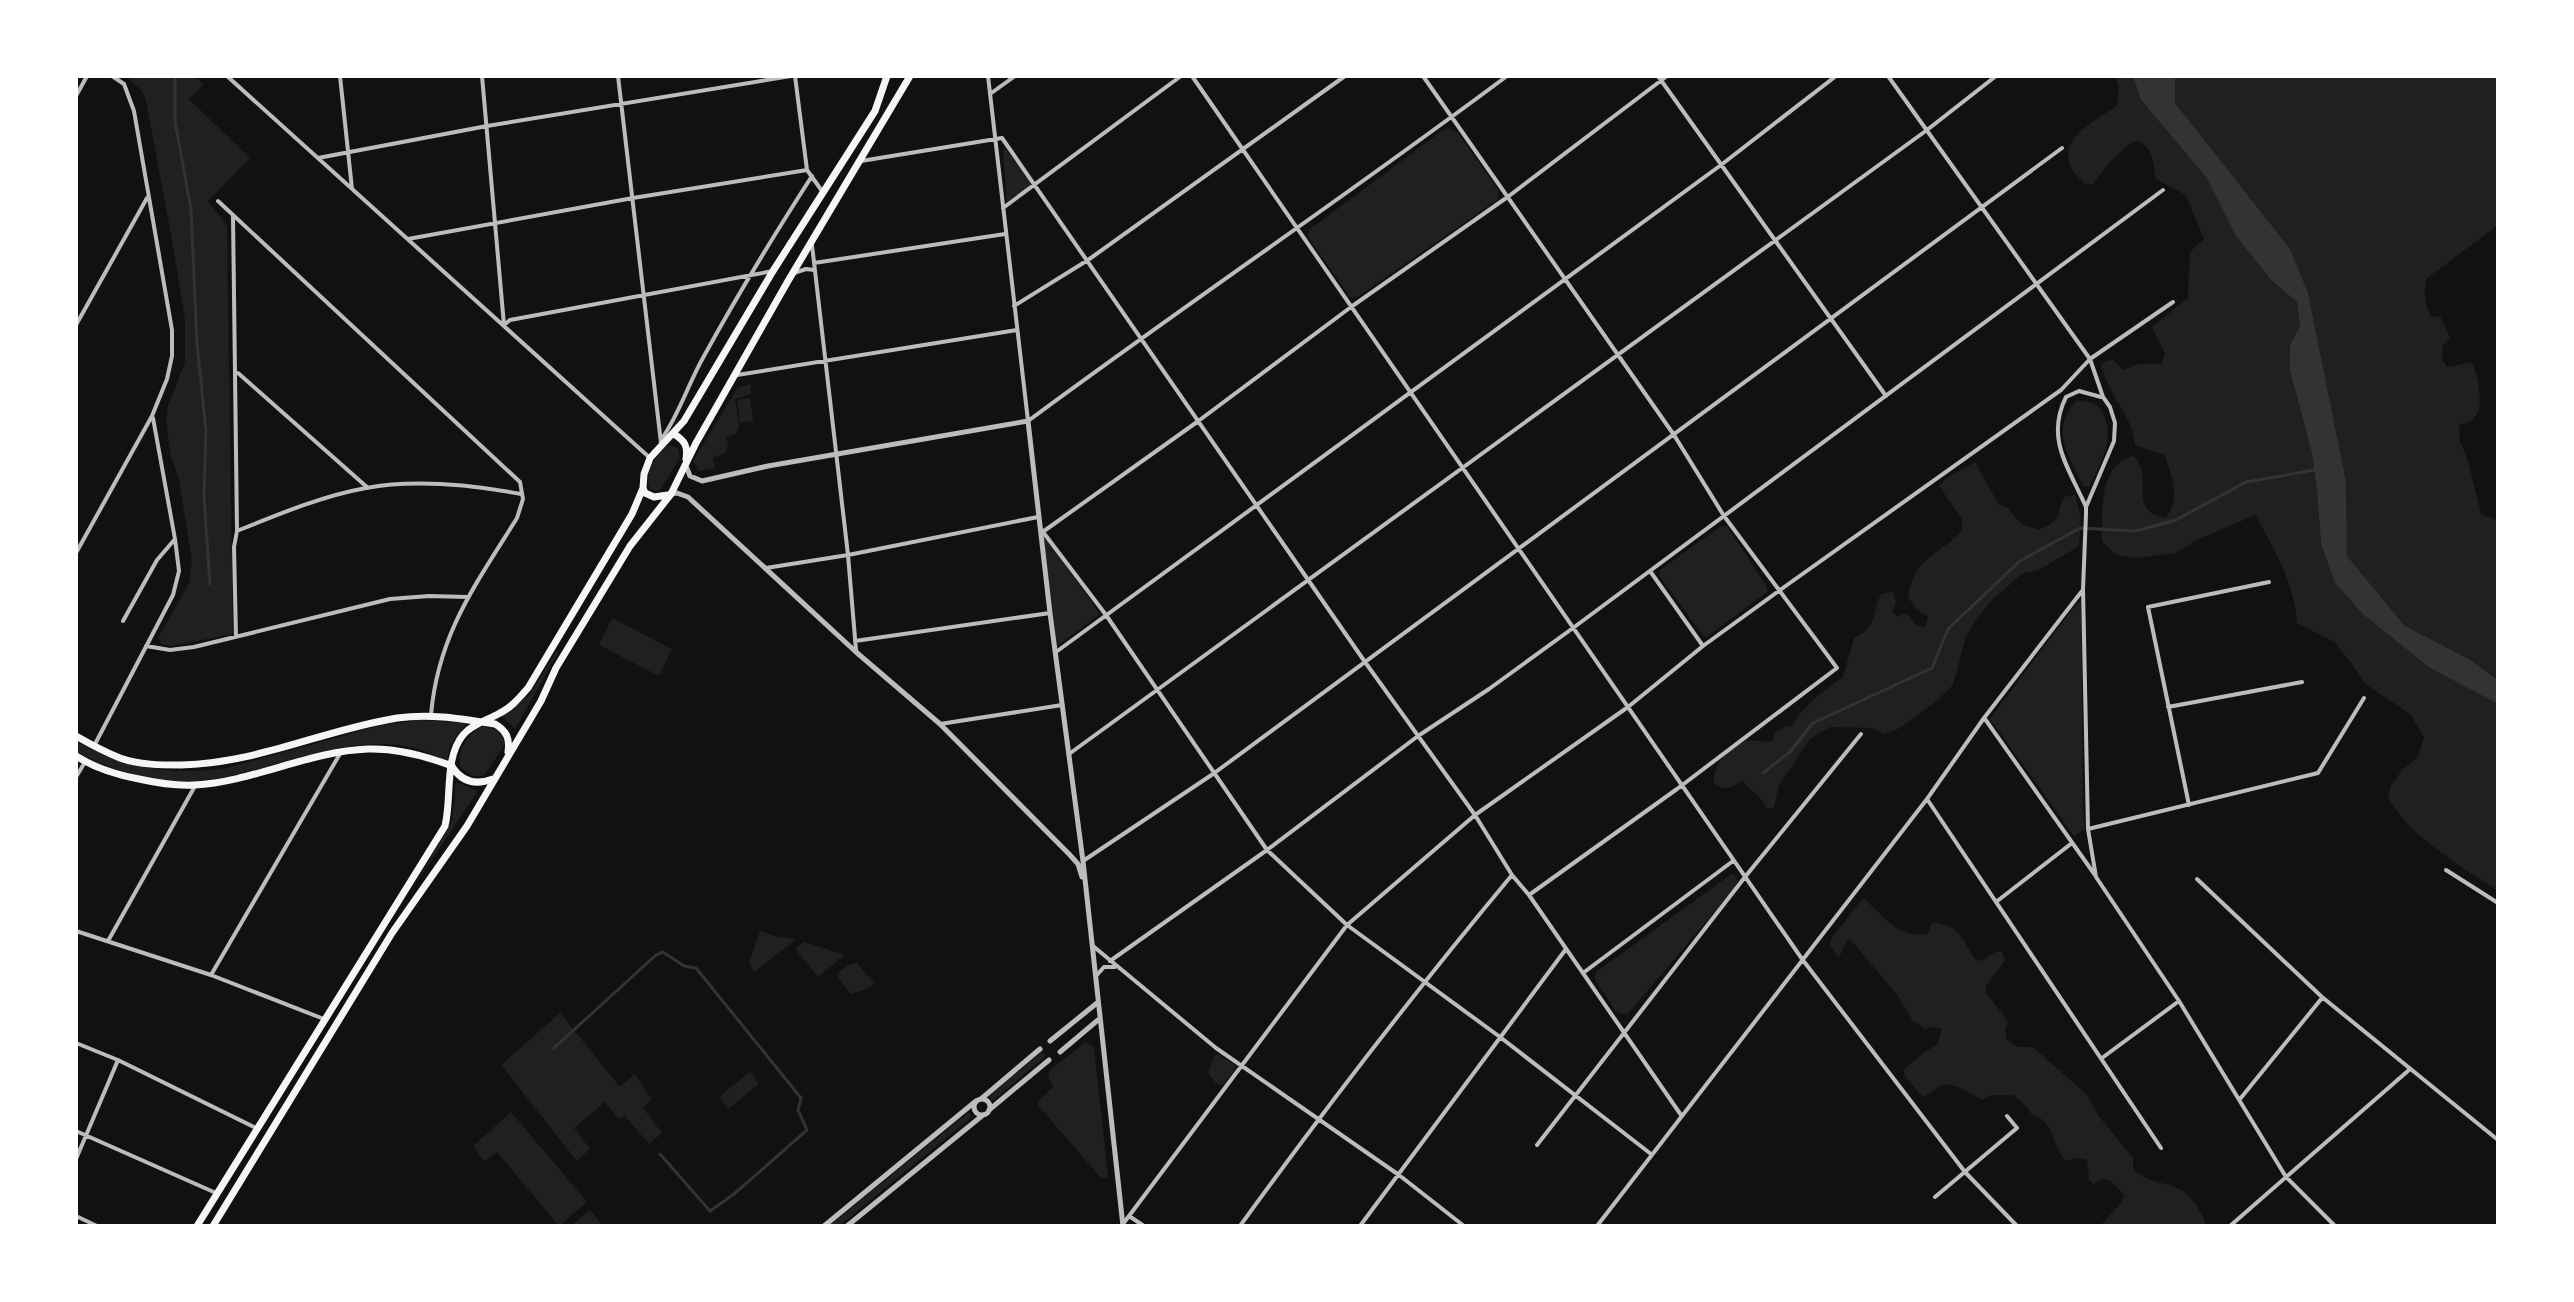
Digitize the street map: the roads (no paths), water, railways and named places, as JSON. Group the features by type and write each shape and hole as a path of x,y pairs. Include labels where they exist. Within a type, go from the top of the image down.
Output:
{"main road":[{"path":"197,1226 445,826 454,752 463,735 513,705 528,688 632,514 643,488 650,458 661,442 674,434 684,421 773,271 875,111 887,76"},
{"path":"213,1226 375,960 424,884 467,826 541,701 556,668 630,546 671,494 792,274 910,76"},
{"path":"674,434 681,438 687,449 685,465"},
{"path":"643,488 645,493 654,497 671,494"},
{"path":"76,736 122,759 144,764 215,764 266,754 366,725 431,715 495,724 506,733 509,743 506,758"},
{"path":"76,756 121,776 162,784 196,785 239,778 341,751 388,749 452,766 467,781 493,779"}],"street":[{"path":"76,96 87,76"},
{"path":"76,553 152,416 167,379 172,356 134,111 124,84 112,76"},
{"path":"227,76 650,458"},
{"path":"340,76 352,189"},
{"path":"482,76 504,325"},
{"path":"618,76 661,442"},
{"path":"318,158 487,126 793,76 807,170 823,193"},
{"path":"988,76 1038,517 1042,529 1087,894 1123,1225"},
{"path":"990,94 1015,76"},
{"path":"1003,208 1181,76"},
{"path":"1192,76 1802,959 1965,1172 2017,1226"},
{"path":"1014,306 1088,260 1345,76"},
{"path":"1423,76 1674,435 1724,516 1837,668 1529,895"},
{"path":"685,465 690,476 702,481 1028,421 1507,76"},
{"path":"1042,529 1197,422 1351,307 1509,196 1659,78 1667,76"},
{"path":"1055,653 1721,165 1836,76"},
{"path":"1888,76 2090,359 2115,423 2114,441 2086,507 2083,589 2088,829 2096,877"},
{"path":"1069,754 1927,130 1996,76"},
{"path":"1659,78 1886,396"},
{"path":"859,161 1002,138 1681,1115"},
{"path":"1083,861 1213,774 2062,148"},
{"path":"407,239 807,170"},
{"path":"661,442 673,423 694,373 749,276 812,176"},
{"path":"1110,961 1267,850 1418,736 1573,628 2163,190"},
{"path":"76,325 148,196"},
{"path":"218,201 522,486 522,506 517,518 450,631 435,682 431,715"},
{"path":"233,216 237,372 236,637"},
{"path":"814,263 1006,233"},
{"path":"812,243 848,555 856,652"},
{"path":"792,274 814,270"},
{"path":"504,325 510,320 773,271"},
{"path":"1123,1225 1347,925 1475,815 1628,707 1703,646 1780,590 2061,390 2090,359 2173,302"},
{"path":"735,375 1017,330"},
{"path":"237,372 368,488"},
{"path":"2061,390 2066,397"},
{"path":"2086,507 2058,445 2056,430 2066,397 2079,391 2103,397"},
{"path":"94,746 173,595 179,571 152,416"},
{"path":"237,531 308,504 368,488 434,484 521,494"},
{"path":"671,494 688,497 856,652 940,724 1078,864 1087,894"},
{"path":"764,568 848,555 1038,517"},
{"path":"1042,529 1106,615 1267,850 1347,925 1500,1037 1651,1154"},
{"path":"123,621 157,560 175,539"},
{"path":"1650,571 1703,646"},
{"path":"2189,805 2148,607 2269,582"},
{"path":"1597,1226 1927,799 1984,718 2083,589"},
{"path":"146,646 170,650 194,647 390,599 468,597"},
{"path":"855,641 1050,613"},
{"path":"2168,707 2302,682"},
{"path":"2088,829 2318,773 2364,698"},
{"path":"940,724 1062,705"},
{"path":"1984,718 2179,1001 2286,1177 2335,1226"},
{"path":"1537,1145 1745,877 1861,734"},
{"path":"211,975 341,751"},
{"path":"76,777 85,762"},
{"path":"108,941 196,785"},
{"path":"1927,799 2161,1148"},
{"path":"1996,902 2072,843"},
{"path":"1583,973 1733,861"},
{"path":"2446,870 2498,903"},
{"path":"1240,1226 1423,982 1512,875"},
{"path":"2197,879 2322,997 2498,1140"},
{"path":"76,931 211,975 324,1019"},
{"path":"1091,944 1216,1048 1399,1175 1464,1226"},
{"path":"1360,1226 1566,949"},
{"path":"1095,978 1104,967 1117,967"},
{"path":"2240,1099 2322,997"},
{"path":"2102,1058 2179,1001"},
{"path":"1050,1041 1097,1002"},
{"path":"1060,1052 1099,1020"},
{"path":"76,1043 118,1060 258,1129"},
{"path":"824,1226 1040,1049"},
{"path":"76,1159 118,1060"},
{"path":"847,1226 1049,1060"},
{"path":"2230,1226 2410,1070"},
{"path":"978,1100 975,1110 986,1112"},
{"path":"978,1100 988,1101 986,1112"},
{"path":"1935,1197 2017,1128 2007,1116"},
{"path":"76,1131 217,1193"},
{"path":"76,1216 97,1226"},
{"path":"1129,1216 1144,1226"}],"waterway":[{"path":"175,76 175,122 191,209 197,343 206,431 204,497 210,584"},
{"path":"1763,773 1790,752 1813,723 1932,668 1948,629 2020,561 2080,528 2135,531 2176,520 2246,482 2315,470"},
{"path":"554,1048 656,955 663,952 684,966 696,968 801,1098 798,1110 807,1130 710,1211 660,1154"}]}
